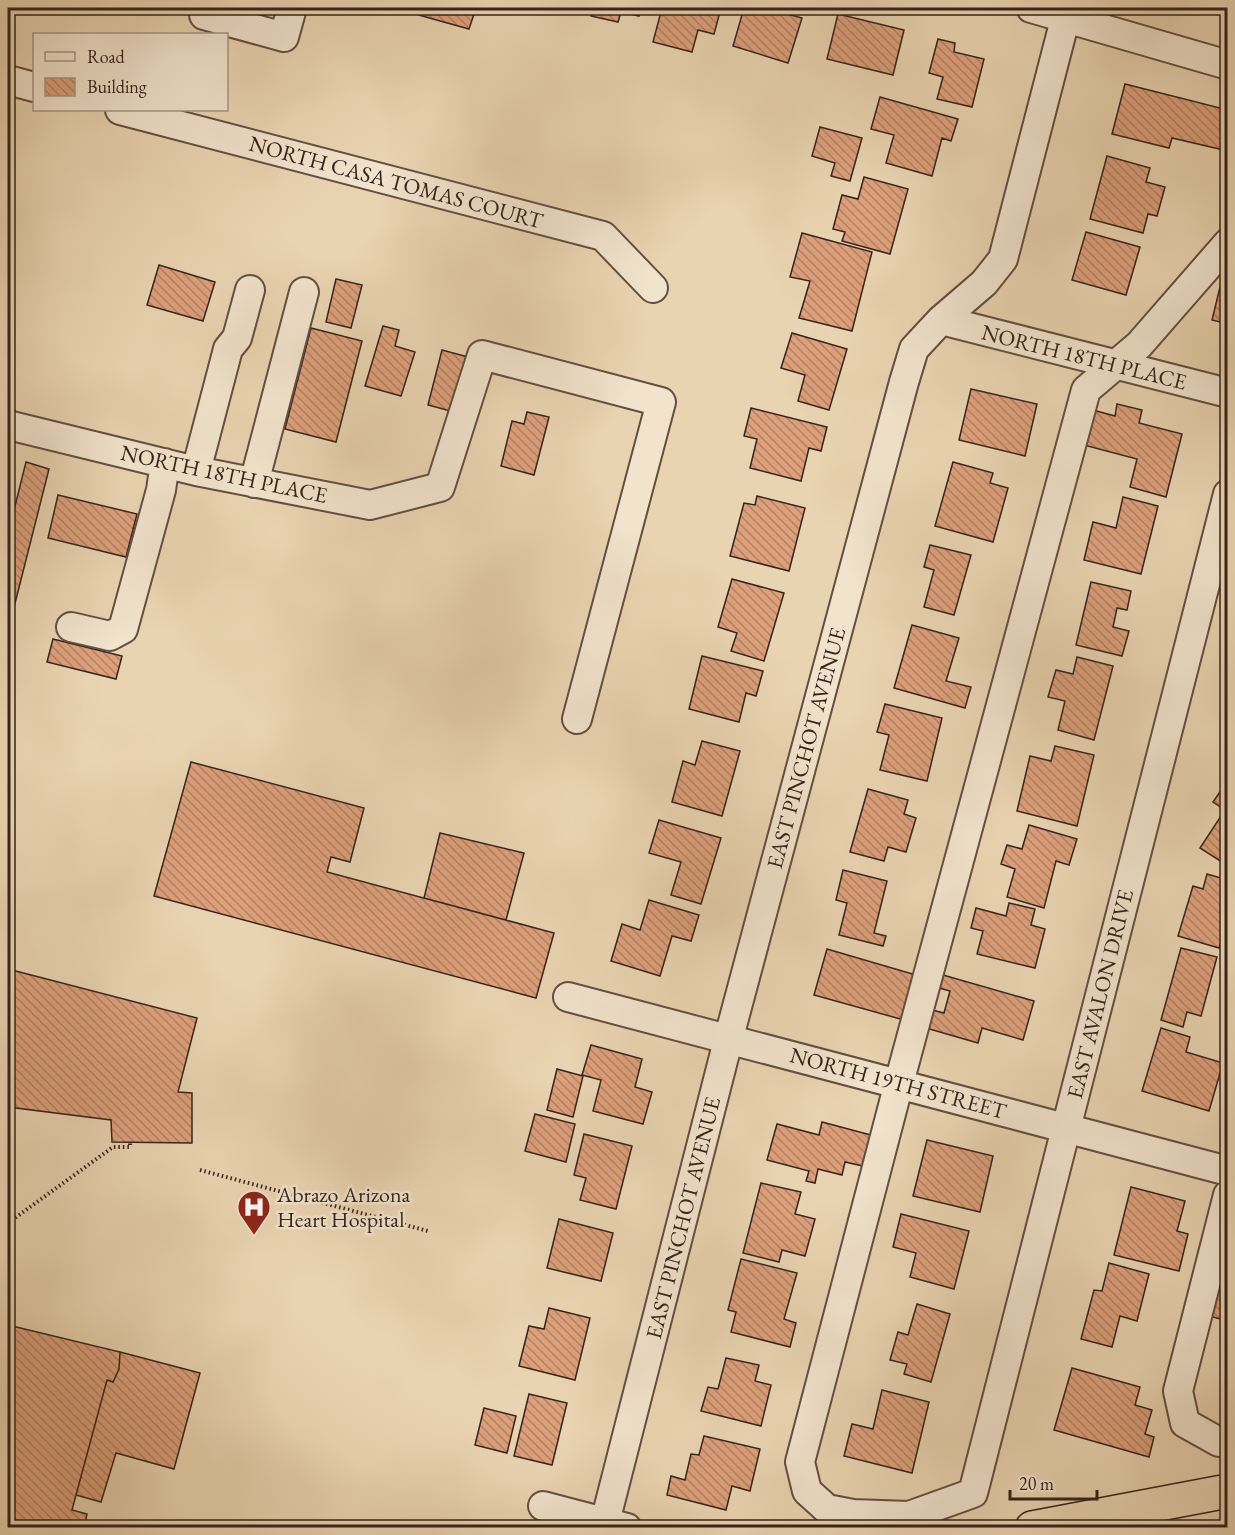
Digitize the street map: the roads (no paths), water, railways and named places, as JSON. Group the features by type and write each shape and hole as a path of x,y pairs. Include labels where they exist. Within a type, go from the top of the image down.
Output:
{"highway":[{"path":"1032,1527 1227,1491"}],"street":[{"path":"206,8 204,15 284,37 292,8"},
{"path":"1031,8 1067,12 1227,65"},
{"name":"EAST PINCHOT AVENUE","path":"616,1525 729,1037 904,382 914,349 941,320 984,283 1003,260 1067,12"},
{"path":"8,80 33,87"},
{"name":"NORTH CASA TOMAS COURT","path":"124,111 603,236 653,288"},
{"path":"899,1083 1086,390 1139,345 1227,243"},
{"path":"196,471 228,349 237,338 250,290"},
{"path":"254,483 304,291"},
{"name":"NORTH 18TH PLACE","path":"941,320 1113,366 1227,393"},
{"name":"NORTH 18TH PLACE","path":"8,425 196,471 370,504 440,487 482,355 661,402 577,719"},
{"path":"71,627 110,636 123,629 161,490 165,463"},
{"name":"EAST AVALON DRIVE","path":"899,1083 801,1462 807,1491 827,1509 853,1514 909,1516 974,1493 1227,494"},
{"name":"NORTH 19TH STREET","path":"568,997 729,1037 1227,1171"},
{"path":"1227,1195 1178,1391 1185,1423 1219,1442 1227,1441"},
{"path":"543,1506 616,1525"}],"place":[{"name":"Abrazo Arizona Heart Hospital","path":"254,1236"}]}
